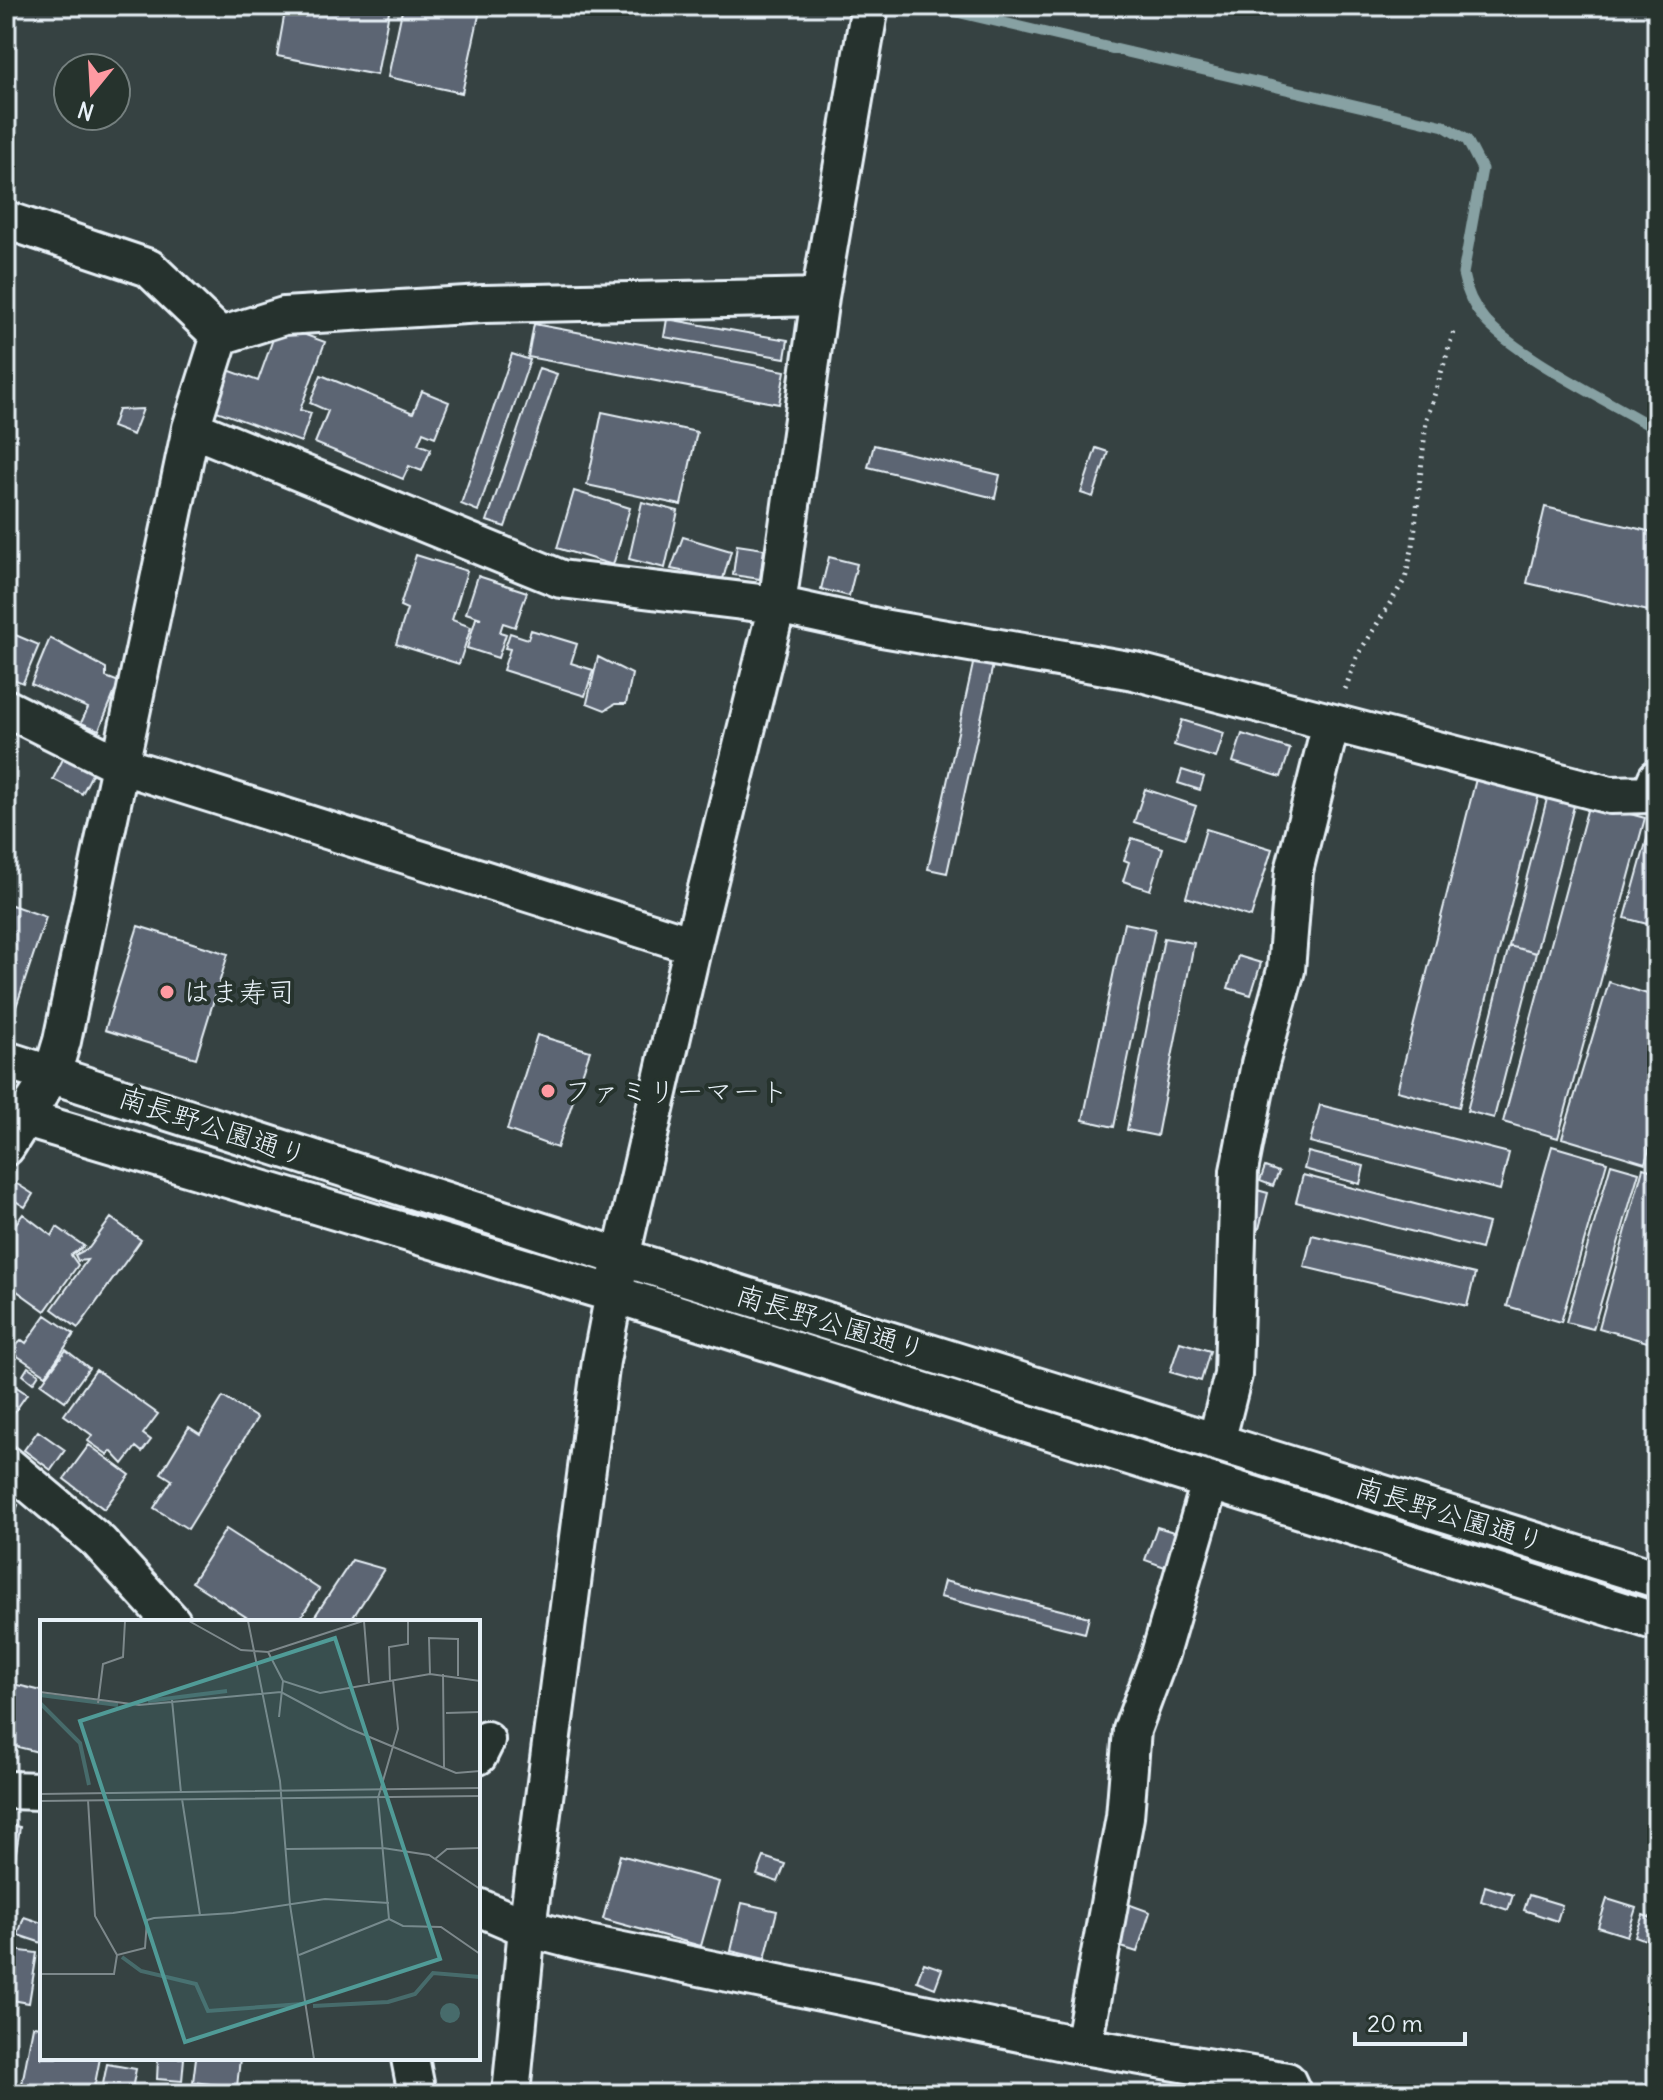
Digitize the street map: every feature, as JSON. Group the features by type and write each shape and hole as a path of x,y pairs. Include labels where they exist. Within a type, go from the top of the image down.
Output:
{"street":[{"path":"511,2094 527,1928 601,1361 621,1257 693,945 777,605 820,297 870,6"},
{"path":"6,220 149,268 220,336"},
{"path":"220,336 284,316 483,304 820,297"},
{"path":"13,1127 52,1074 62,1041 191,428 220,336"},
{"path":"191,428 561,579 777,605 882,628 1134,671 1610,795 1650,794 1657,778"},
{"path":"6,708 120,765 693,945"},
{"path":"1216,1442 1233,1375 1239,1171 1260,1064 1286,970 1294,871 1331,723"},
{"name":"南長野公園通り","path":"6,1060 621,1257 1657,1579"},
{"name":"南長野公園通り","path":"13,1127 614,1294 1657,1622"},
{"path":"6,1464 99,1542 170,1620"},
{"path":"1083,2046 1125,1817 1132,1730 1160,1654 1210,1482"},
{"path":"6,1790 40,1791"},
{"path":"480,1908 527,1928 1290,2088"},
{"path":"410,2060 417,2094"}],"path":[{"path":"1331,723 1358,655 1405,579 1413,546 1426,422 1454,331"}],"building":[{"path":"286,6 390,6 377,75 277,56"},
{"path":"403,6 481,6 462,93 388,77"},
{"path":"1045,6 1085,6 1084,14"},
{"path":"667,319 788,340 785,358 664,337"},
{"path":"534,324 785,371 779,404 528,357"},
{"path":"278,325 325,342 300,410 311,413 301,442 214,410 228,370 258,381"},
{"path":"512,354 530,360 478,511 461,504"},
{"path":"539,368 557,374 505,527 487,521"},
{"path":"321,375 413,413 422,391 449,402 435,437 423,432 418,444 431,449 422,471 409,466 403,479 315,443 328,411 310,403"},
{"path":"143,409 133,435 112,427 118,410"},
{"path":"602,412 697,432 681,505 587,485"},
{"path":"874,445 1000,475 995,498 868,467"},
{"path":"1096,448 1108,452 1093,497 1081,493"},
{"path":"574,491 630,508 613,565 557,548"},
{"path":"642,502 678,511 665,568 629,559"},
{"path":"1545,507 1657,533 1657,613 1527,583"},
{"path":"683,537 731,551 723,579 671,569"},
{"path":"737,545 764,549 760,579 733,575"},
{"path":"416,555 467,571 452,620 471,627 459,664 396,644 407,609 400,606"},
{"path":"829,557 857,564 849,596 821,589"},
{"path":"478,576 527,592 515,627 503,623 500,632 506,634 498,658 467,648 476,618 481,618 466,613"},
{"path":"531,630 577,644 571,663 593,670 585,696 503,670 510,649 505,648 510,633 528,639"},
{"path":"6,631 39,645 23,683 6,676"},
{"path":"50,638 106,668 106,677 119,682 99,730 81,723 88,708 31,684"},
{"path":"975,655 994,660 947,873 928,869"},
{"path":"598,657 632,674 626,704 615,704 605,710 587,703"},
{"path":"1182,720 1224,733 1216,758 1174,745"},
{"path":"1242,734 1290,749 1281,777 1233,762"},
{"path":"67,751 96,766 82,794 53,779"},
{"path":"1479,767 1542,783 1459,1107 1397,1091"},
{"path":"1182,770 1204,777 1200,790 1178,783"},
{"path":"1145,789 1196,806 1185,838 1134,822"},
{"path":"1549,791 1576,798 1536,953 1509,946"},
{"path":"1589,803 1645,818 1558,1138 1503,1122"},
{"path":"1652,821 1657,823 1657,889 1647,924 1625,918"},
{"path":"1206,829 1272,849 1251,917 1186,897"},
{"path":"1132,838 1163,848 1150,890 1123,881 1129,862 1124,860"},
{"path":"6,903 46,917 16,1007 6,1004"},
{"path":"1657,914 1657,955 1646,952"},
{"path":"1124,923 1155,929 1114,1127 1083,1120"},
{"name":"はま寿司","path":"138,926 228,954 196,1058 105,1030"},
{"path":"1164,938 1194,943 1157,1136 1127,1130"},
{"path":"1509,946 1536,953 1494,1118 1467,1111"},
{"path":"1238,956 1261,963 1251,995 1228,988"},
{"path":"1609,982 1657,997 1657,1122 1645,1163 1562,1138"},
{"name":"ファミリーマート","path":"537,1035 590,1051 557,1148 507,1130"},
{"path":"1320,1105 1509,1153 1500,1190 1310,1142"},
{"path":"1552,1146 1607,1162 1561,1322 1507,1306"},
{"path":"1308,1152 1364,1166 1360,1184 1304,1169"},
{"path":"1611,1164 1639,1172 1593,1329 1566,1322"},
{"path":"1265,1167 1279,1172 1273,1186 1260,1181"},
{"path":"1643,1168 1657,1172 1654,1344 1599,1328"},
{"path":"1303,1175 1488,1223 1481,1249 1296,1202"},
{"path":"9,1179 33,1194 25,1207 6,1195"},
{"path":"1250,1188 1268,1193 1259,1229 1241,1225"},
{"path":"23,1214 52,1236 57,1227 84,1246 71,1255 78,1265 45,1311 6,1283 6,1237"},
{"path":"111,1218 141,1240 78,1328 52,1309 87,1260 78,1261 75,1255 89,1248"},
{"path":"1312,1235 1475,1274 1467,1306 1304,1267"},
{"path":"46,1315 74,1334 46,1375 10,1351 22,1340 26,1343"},
{"path":"1180,1342 1210,1351 1201,1381 1170,1372"},
{"path":"66,1350 89,1368 65,1401 41,1384"},
{"path":"28,1367 39,1374 33,1383 23,1375"},
{"path":"96,1370 158,1414 143,1434 151,1440 142,1452 136,1447 123,1464 111,1451 108,1455 88,1441 92,1435 64,1415"},
{"path":"6,1380 27,1394 6,1424"},
{"path":"223,1397 257,1418 188,1529 154,1508 172,1480 161,1473 189,1427 200,1434"},
{"path":"38,1431 65,1450 51,1470 24,1450"},
{"path":"89,1445 130,1475 104,1509 64,1479"},
{"path":"6,1500 18,1505 6,1534"},
{"path":"1157,1527 1177,1533 1165,1567 1145,1560"},
{"path":"226,1529 319,1589 299,1620 251,1620 192,1582"},
{"path":"352,1560 384,1569 351,1620 312,1620"},
{"path":"944,1581 1089,1617 1085,1633 940,1597"},
{"path":"13,1684 40,1691 40,1752 6,1744 6,1715"},
{"path":"6,1824 20,1827 11,1884 6,1883"},
{"path":"620,1855 719,1882 701,1946 603,1919"},
{"path":"764,1857 785,1864 778,1882 757,1875"},
{"path":"1485,1886 1513,1895 1508,1910 1481,1901"},
{"path":"1529,1895 1562,1905 1557,1921 1524,1910"},
{"path":"1607,1899 1636,1908 1627,1936 1598,1927"},
{"path":"742,1903 777,1911 765,1959 731,1951"},
{"path":"1125,1903 1150,1912 1137,1952 1112,1944"},
{"path":"1643,1915 1657,1920 1657,1944 1635,1936"},
{"path":"24,1917 40,1922 40,1942 18,1935"},
{"path":"6,1949 37,1953 29,2003 12,2000 9,2021 6,2020"},
{"path":"924,1963 942,1969 935,1988 917,1981"},
{"path":"33,2026 40,2027 40,2060 100,2060 93,2094 22,2084"},
{"path":"158,2060 184,2060 182,2081 157,2079"},
{"path":"196,2060 240,2060 237,2087 193,2082"},
{"path":"107,2064 136,2069 131,2094 101,2094"},
{"path":"198,2086 232,2090 231,2094 197,2094"}],"waterway":[{"path":"931,6 1444,126 1467,140 1482,169 1463,274 1470,298 1480,314 1518,348 1657,430"}],"place":[{"name":"はま寿司","path":"167,992"},
{"name":"ファミリーマート","path":"548,1091"}]}
